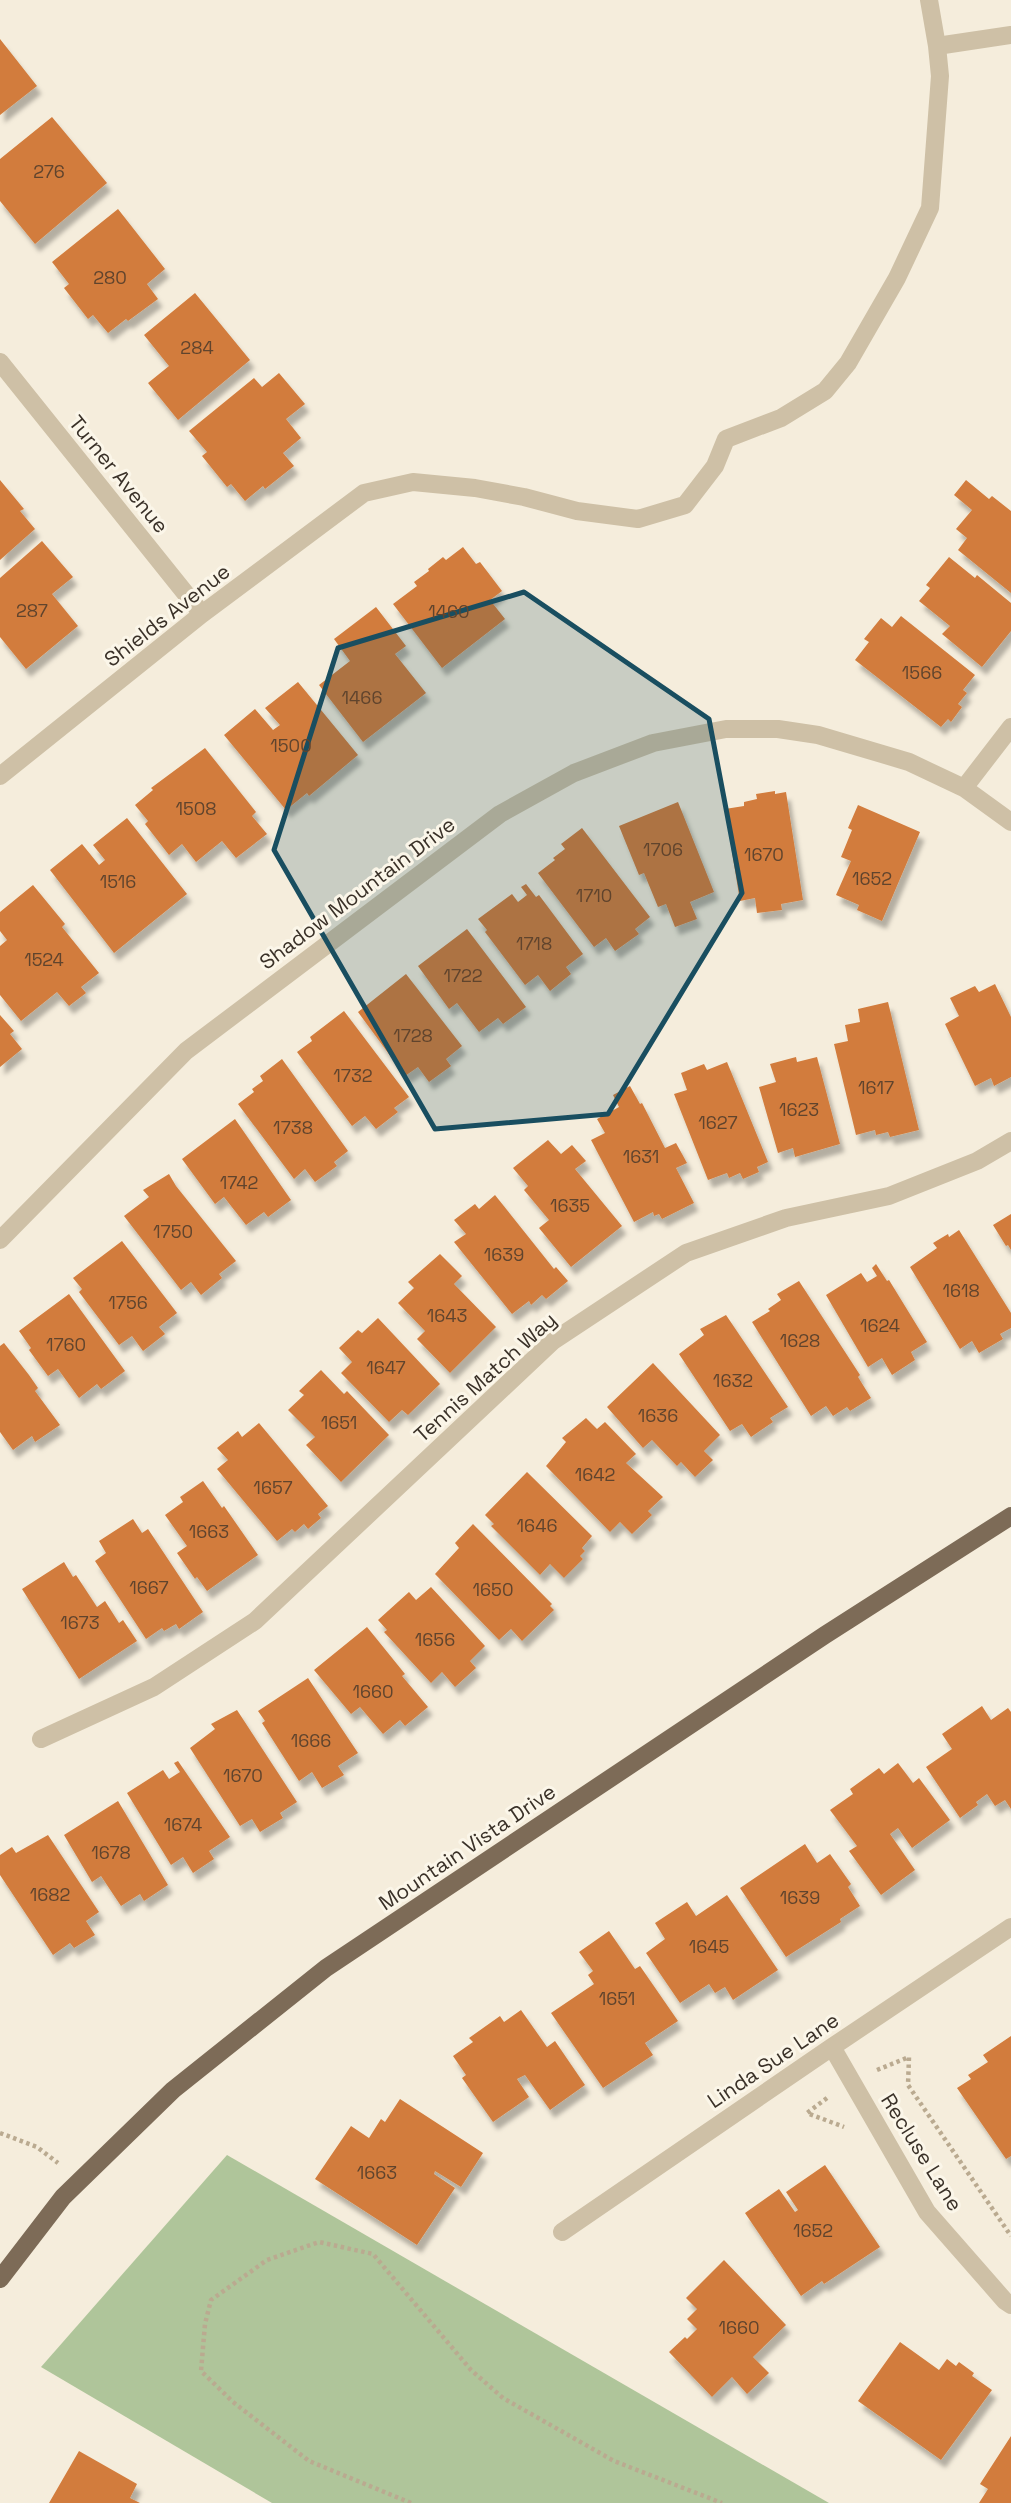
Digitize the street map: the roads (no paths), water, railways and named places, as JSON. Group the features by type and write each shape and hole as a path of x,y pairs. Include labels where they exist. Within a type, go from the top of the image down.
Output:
{"main road":[{"name":"Mountain Vista Drive","path":"0,2279 63,2197 173,2090 326,1968 825,1635 1011,1516"}],"street":[{"path":"929,0 937,46 1011,35"},
{"name":"Shields Avenue","path":"0,776 202,614 364,493 412,482 475,488 577,511 638,519 685,505 715,467 726,439 781,418 825,391 848,363 897,278 930,208 940,76 937,46"},
{"name":"Turner Avenue","path":"0,362 202,614"},
{"path":"964,788 1011,727"},
{"name":"Shadow Mountain Drive","path":"0,1240 186,1051 500,814 574,774 653,743 726,729 778,729 818,735 909,762 964,788 1011,822"},
{"name":"Tennis Match Way","path":"41,1739 154,1687 255,1621 553,1341 686,1253 786,1218 889,1196 977,1161 1011,1141"},
{"name":"Linda Sue Lane","path":"562,2232 1011,1927"},
{"name":"Recluse Lane","path":"832,2047 927,2212 1011,2305"}]}
